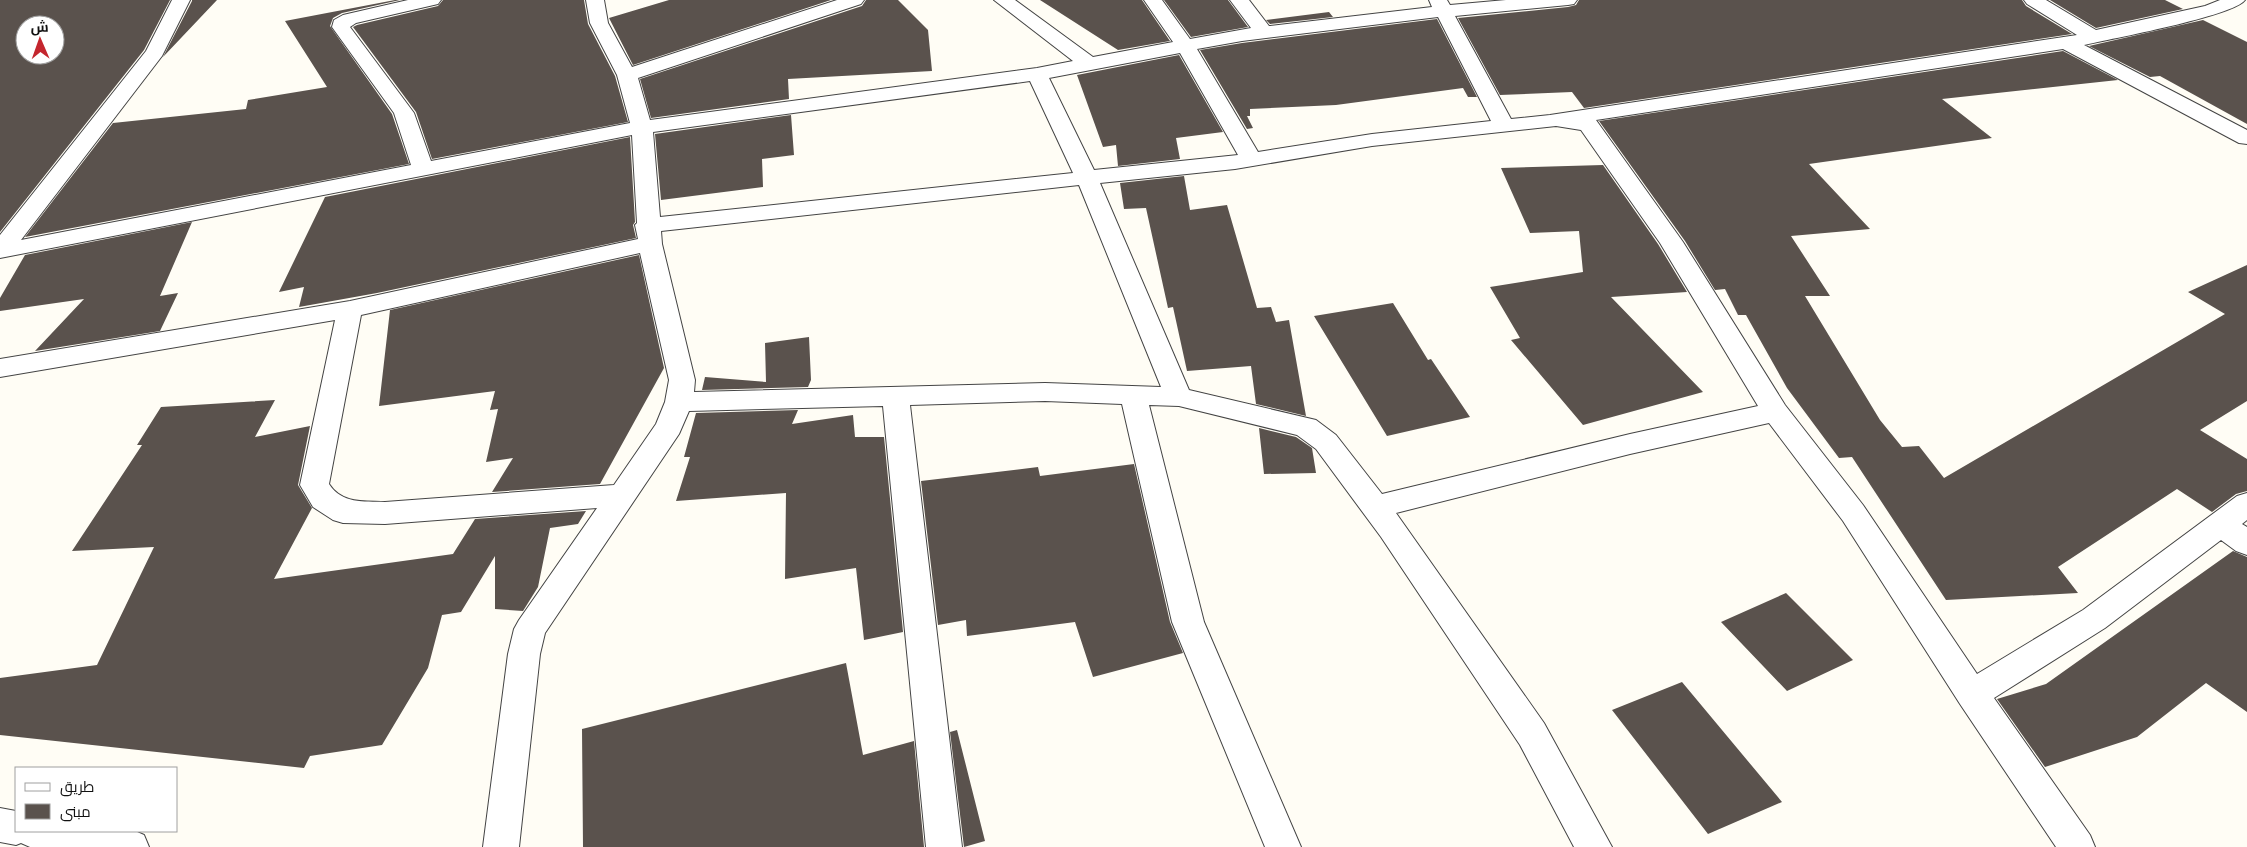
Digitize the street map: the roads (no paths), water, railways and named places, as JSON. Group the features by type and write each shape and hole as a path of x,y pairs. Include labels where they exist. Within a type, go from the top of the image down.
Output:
{"street":[{"path":"0,251 155,52 181,0"},
{"path":"423,169 404,113 341,27 341,24 350,19 432,0"},
{"path":"500,847 524,654 530,629 669,427 679,402 682,380 648,235 642,127 627,75 599,22 596,0"},
{"path":"627,75 854,0"},
{"path":"1003,0 1089,64"},
{"path":"1153,0 1185,45 1251,160"},
{"path":"1239,0 1265,33"},
{"path":"0,251 642,127 1037,74 1185,45 1442,6 1568,0"},
{"path":"2033,0 2094,37"},
{"path":"0,368 350,309 648,235 1087,178 1251,160 1372,140 1550,120 2066,43 2211,10 2236,0"},
{"path":"1442,6 1504,126"},
{"path":"2066,43 2247,138"},
{"path":"1037,74 1087,178 1179,396"},
{"path":"1550,120 1588,124 1671,242 1775,412 1853,513 1972,694 2077,847"},
{"path":"350,309 314,485 323,499 343,512 385,514 623,495"},
{"path":"679,402 1045,392 1179,396 1306,427 1326,442 1375,507 1532,734 1594,847"},
{"path":"1133,395 1188,622 1283,847"},
{"path":"895,396 944,847"},
{"path":"1375,507 1630,444 1775,412"},
{"path":"1972,694 2094,619 2247,504"},
{"path":"2221,524 2247,543"},
{"path":"0,825 15,828"},
{"path":"38,832 131,847"}]}
